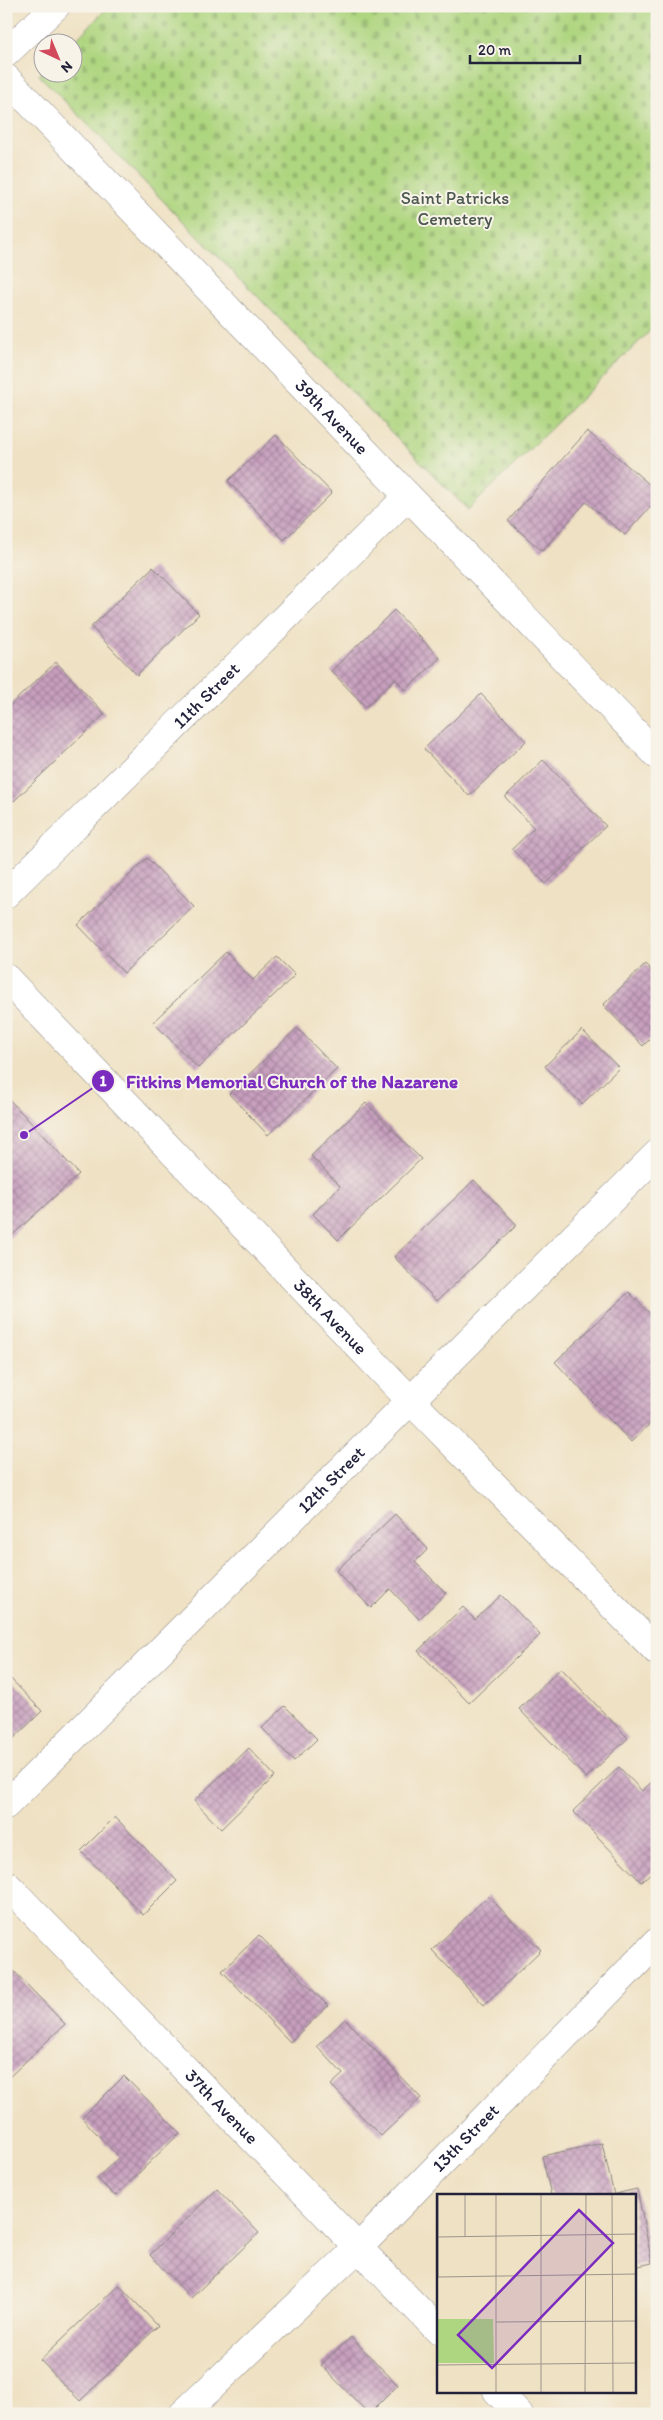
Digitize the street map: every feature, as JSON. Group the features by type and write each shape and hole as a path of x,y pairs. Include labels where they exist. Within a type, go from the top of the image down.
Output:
{"street":[{"path":"6,53 56,6"},
{"name":"39th Avenue","path":"6,78 657,754"},
{"name":"11th Street","path":"6,894 408,496"},
{"name":"38th Avenue","path":"6,978 411,1401 657,1652"},
{"name":"12th Street","path":"6,1805 657,1154"},
{"name":"37th Avenue","path":"6,1884 437,2329"},
{"name":"13th Street","path":"183,2414 359,2247 657,1942"},
{"path":"498,2392 518,2414"}],"green space":[{"name":"Saint Patricks Cemetery","path":"109,6 657,6 657,324 468,510 46,82 82,82 82,34"}],"building":[{"path":"587,431 657,491 657,499 625,535 586,502 542,551 508,521"},
{"path":"276,435 332,493 284,540 228,481"},
{"path":"153,567 199,614 137,675 91,627"},
{"path":"394,610 440,658 406,690 395,679 366,707 331,671"},
{"path":"56,662 105,714 14,801 6,793 6,709"},
{"path":"481,694 526,741 469,796 424,749"},
{"path":"543,760 606,826 546,884 512,849 534,828 505,797"},
{"path":"147,858 194,906 124,973 78,925"},
{"path":"226,952 253,980 277,957 295,975 198,1068 153,1022"},
{"path":"645,964 657,976 657,1032 643,1046 603,1005"},
{"path":"297,1028 337,1069 268,1135 229,1094"},
{"path":"582,1030 619,1068 582,1104 545,1066"},
{"path":"6,1096 79,1174 6,1241"},
{"path":"366,1103 421,1159 338,1240 313,1214 340,1186 311,1156"},
{"path":"474,1180 517,1225 437,1301 394,1257"},
{"path":"629,1292 657,1321 657,1417 631,1442 555,1362"},
{"path":"395,1514 428,1549 415,1562 446,1593 419,1619 390,1589 371,1608 336,1571"},
{"path":"501,1595 540,1635 469,1703 418,1651 463,1607 475,1620"},
{"path":"561,1668 628,1738 586,1778 519,1709"},
{"path":"6,1674 42,1711 6,1746"},
{"path":"285,1706 317,1739 294,1761 262,1728"},
{"path":"249,1748 275,1776 221,1829 194,1801"},
{"path":"619,1767 642,1791 657,1777 657,1867 641,1882 573,1811"},
{"path":"115,1817 177,1881 143,1915 81,1851"},
{"path":"488,1896 541,1950 484,2005 432,1950"},
{"path":"259,1935 328,2006 290,2042 222,1971"},
{"path":"6,1963 65,2024 6,2080"},
{"path":"345,2019 421,2098 381,2136 331,2085 343,2074 317,2046"},
{"path":"124,2076 180,2133 115,2196 97,2178 119,2157 82,2118"},
{"path":"602,2143 614,2194 551,2194 542,2156"},
{"path":"217,2189 259,2233 191,2298 150,2255"},
{"path":"637,2189 652,2263 636,2267 636,2194 615,2194"},
{"path":"119,2285 158,2326 80,2401 40,2360"},
{"path":"351,2337 398,2385 369,2414 321,2365"}],"place":[{"name":"Fitkins Memorial Church of the Nazarene","path":"24,1135"}]}
